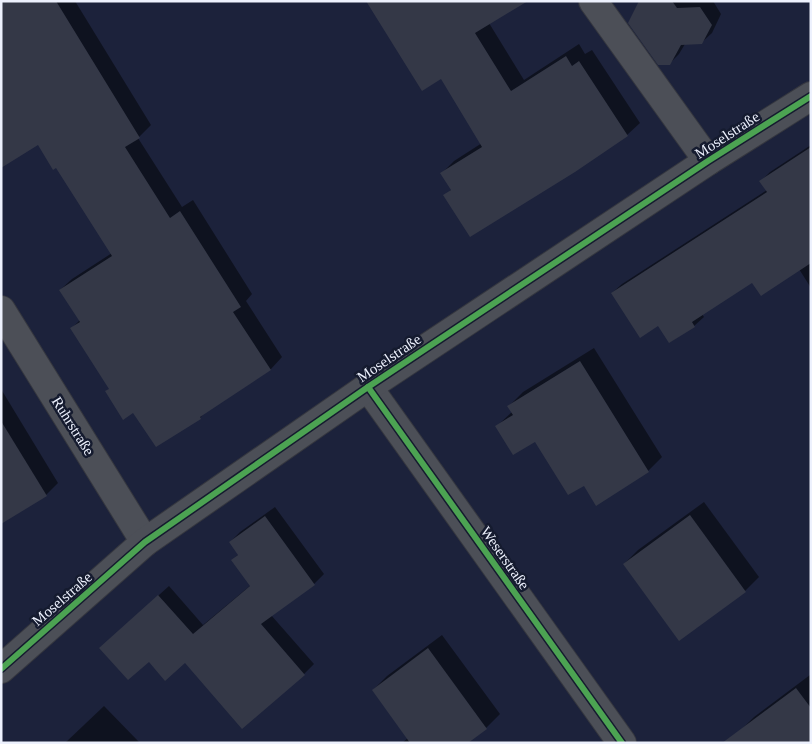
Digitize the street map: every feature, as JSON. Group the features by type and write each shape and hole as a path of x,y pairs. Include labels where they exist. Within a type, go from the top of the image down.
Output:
{"street":[{"path":"593,1 708,162"},
{"name":"Moselstraße","path":"1,669 145,542 368,386 811,96"},
{"name":"Ruhrstraße","path":"1,310 145,542"},
{"name":"Weserstraße","path":"368,386 622,743"}],"shaded area":[{"path":"1,1 811,1 811,743 1,743"}],"building":[{"path":"1,1 56,1 140,138 125,147 170,218 180,211 241,307 233,312 271,370 200,417 201,419 156,447 133,413 123,420 105,391 109,389 70,328 80,322 59,290 112,256 56,168 53,170 38,145 1,168"},
{"path":"366,1 528,1 475,33 511,91 566,56 572,66 579,61 628,136 575,172 470,237 443,195 451,190 440,173 482,147 441,79 422,91"},
{"path":"639,1 672,1 677,8 700,7 712,25 702,44 681,45 670,65 658,65 628,23"},
{"path":"811,147 811,263 761,296 752,283 692,322 695,327 669,343 658,326 640,338 611,293 767,192 759,181"},
{"path":"580,361 649,472 596,506 584,486 568,495 535,442 513,455 495,426 513,415 507,406"},
{"path":"1,421 47,496 1,524"},
{"path":"690,515 746,592 679,641 623,564"},
{"path":"265,516 315,585 261,624 305,675 242,729 185,663 165,681 149,662 128,680 99,648 158,595 193,634 250,586 231,560 238,555 229,542"},
{"path":"428,648 487,729 468,743 410,743 372,690"},
{"path":"796,688 811,708 811,743 722,743"}],"cycle path":[{"path":"1,669 145,542 368,387 708,161 811,96"},
{"path":"368,387 622,743"}]}
